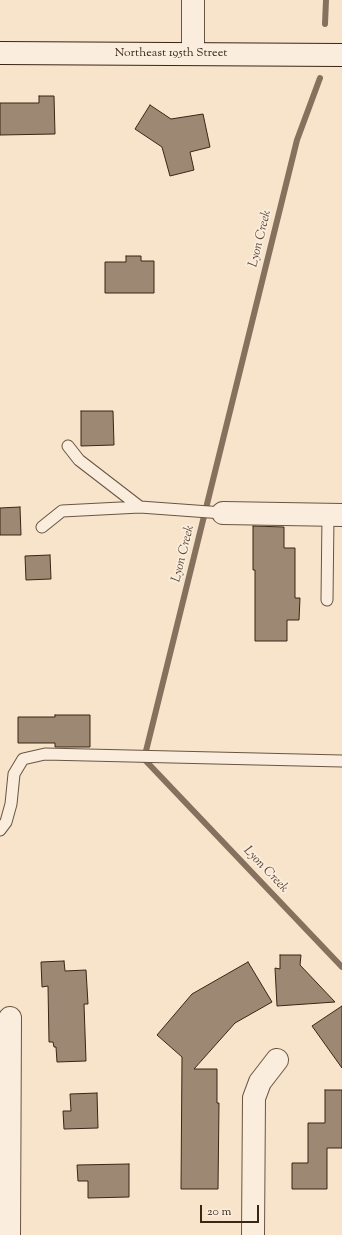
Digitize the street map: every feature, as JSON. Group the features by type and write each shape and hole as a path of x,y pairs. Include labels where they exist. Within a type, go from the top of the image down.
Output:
{"street":[{"path":"193,0 193,54"},
{"name":"Northeast 195th Street","path":"0,52 342,55"},
{"path":"223,513 335,515"},
{"path":"9,1235 10,1018"},
{"path":"253,1235 254,1098 260,1082 277,1060"}],"lane":[{"path":"68,446 79,460 140,507"},
{"path":"42,527 62,511 140,507 223,513"},
{"path":"327,600 335,515"},
{"path":"0,830 6,822 11,804 14,774 23,759 45,754 342,761"}],"building":[{"path":"39,96 54,96 55,134 0,135 0,103 39,103"},
{"path":"150,105 171,119 203,114 210,147 190,152 194,170 170,176 162,147 135,129"},
{"path":"126,256 141,256 141,261 154,261 154,293 105,293 105,262 126,262"},
{"path":"81,411 113,411 114,445 81,446"},
{"path":"20,507 21,535 0,535 0,508"},
{"path":"253,526 284,527 284,548 295,548 295,598 300,598 299,620 287,620 287,641 255,641 255,570 253,570"},
{"path":"50,555 51,579 26,580 25,556"},
{"path":"55,715 90,715 90,747 55,747 55,743 18,743 18,717 55,717"},
{"path":"280,955 301,955 300,965 335,1002 277,1006 275,968 280,969"},
{"path":"64,961 65,971 86,970 88,1004 84,1004 86,1061 57,1062 56,1047 54,1047 53,1042 49,1042 48,986 42,987 41,962"},
{"path":"248,962 272,1002 235,1023 194,1069 217,1069 217,1103 219,1103 218,1189 181,1189 182,1057 157,1035 192,994"},
{"path":"342,1006 342,1068 312,1026"},
{"path":"325,1090 342,1090 342,1148 327,1148 327,1189 292,1189 292,1163 308,1163 308,1123 325,1123"},
{"path":"97,1093 98,1128 64,1129 63,1111 71,1111 70,1094"},
{"path":"129,1164 129,1197 88,1198 88,1181 78,1181 77,1165"}],"waterway":[{"name":"Lyon Creek","path":"325,24 326,0"},
{"name":"Lyon Creek","path":"320,78 297,140 144,759 342,967"}]}
